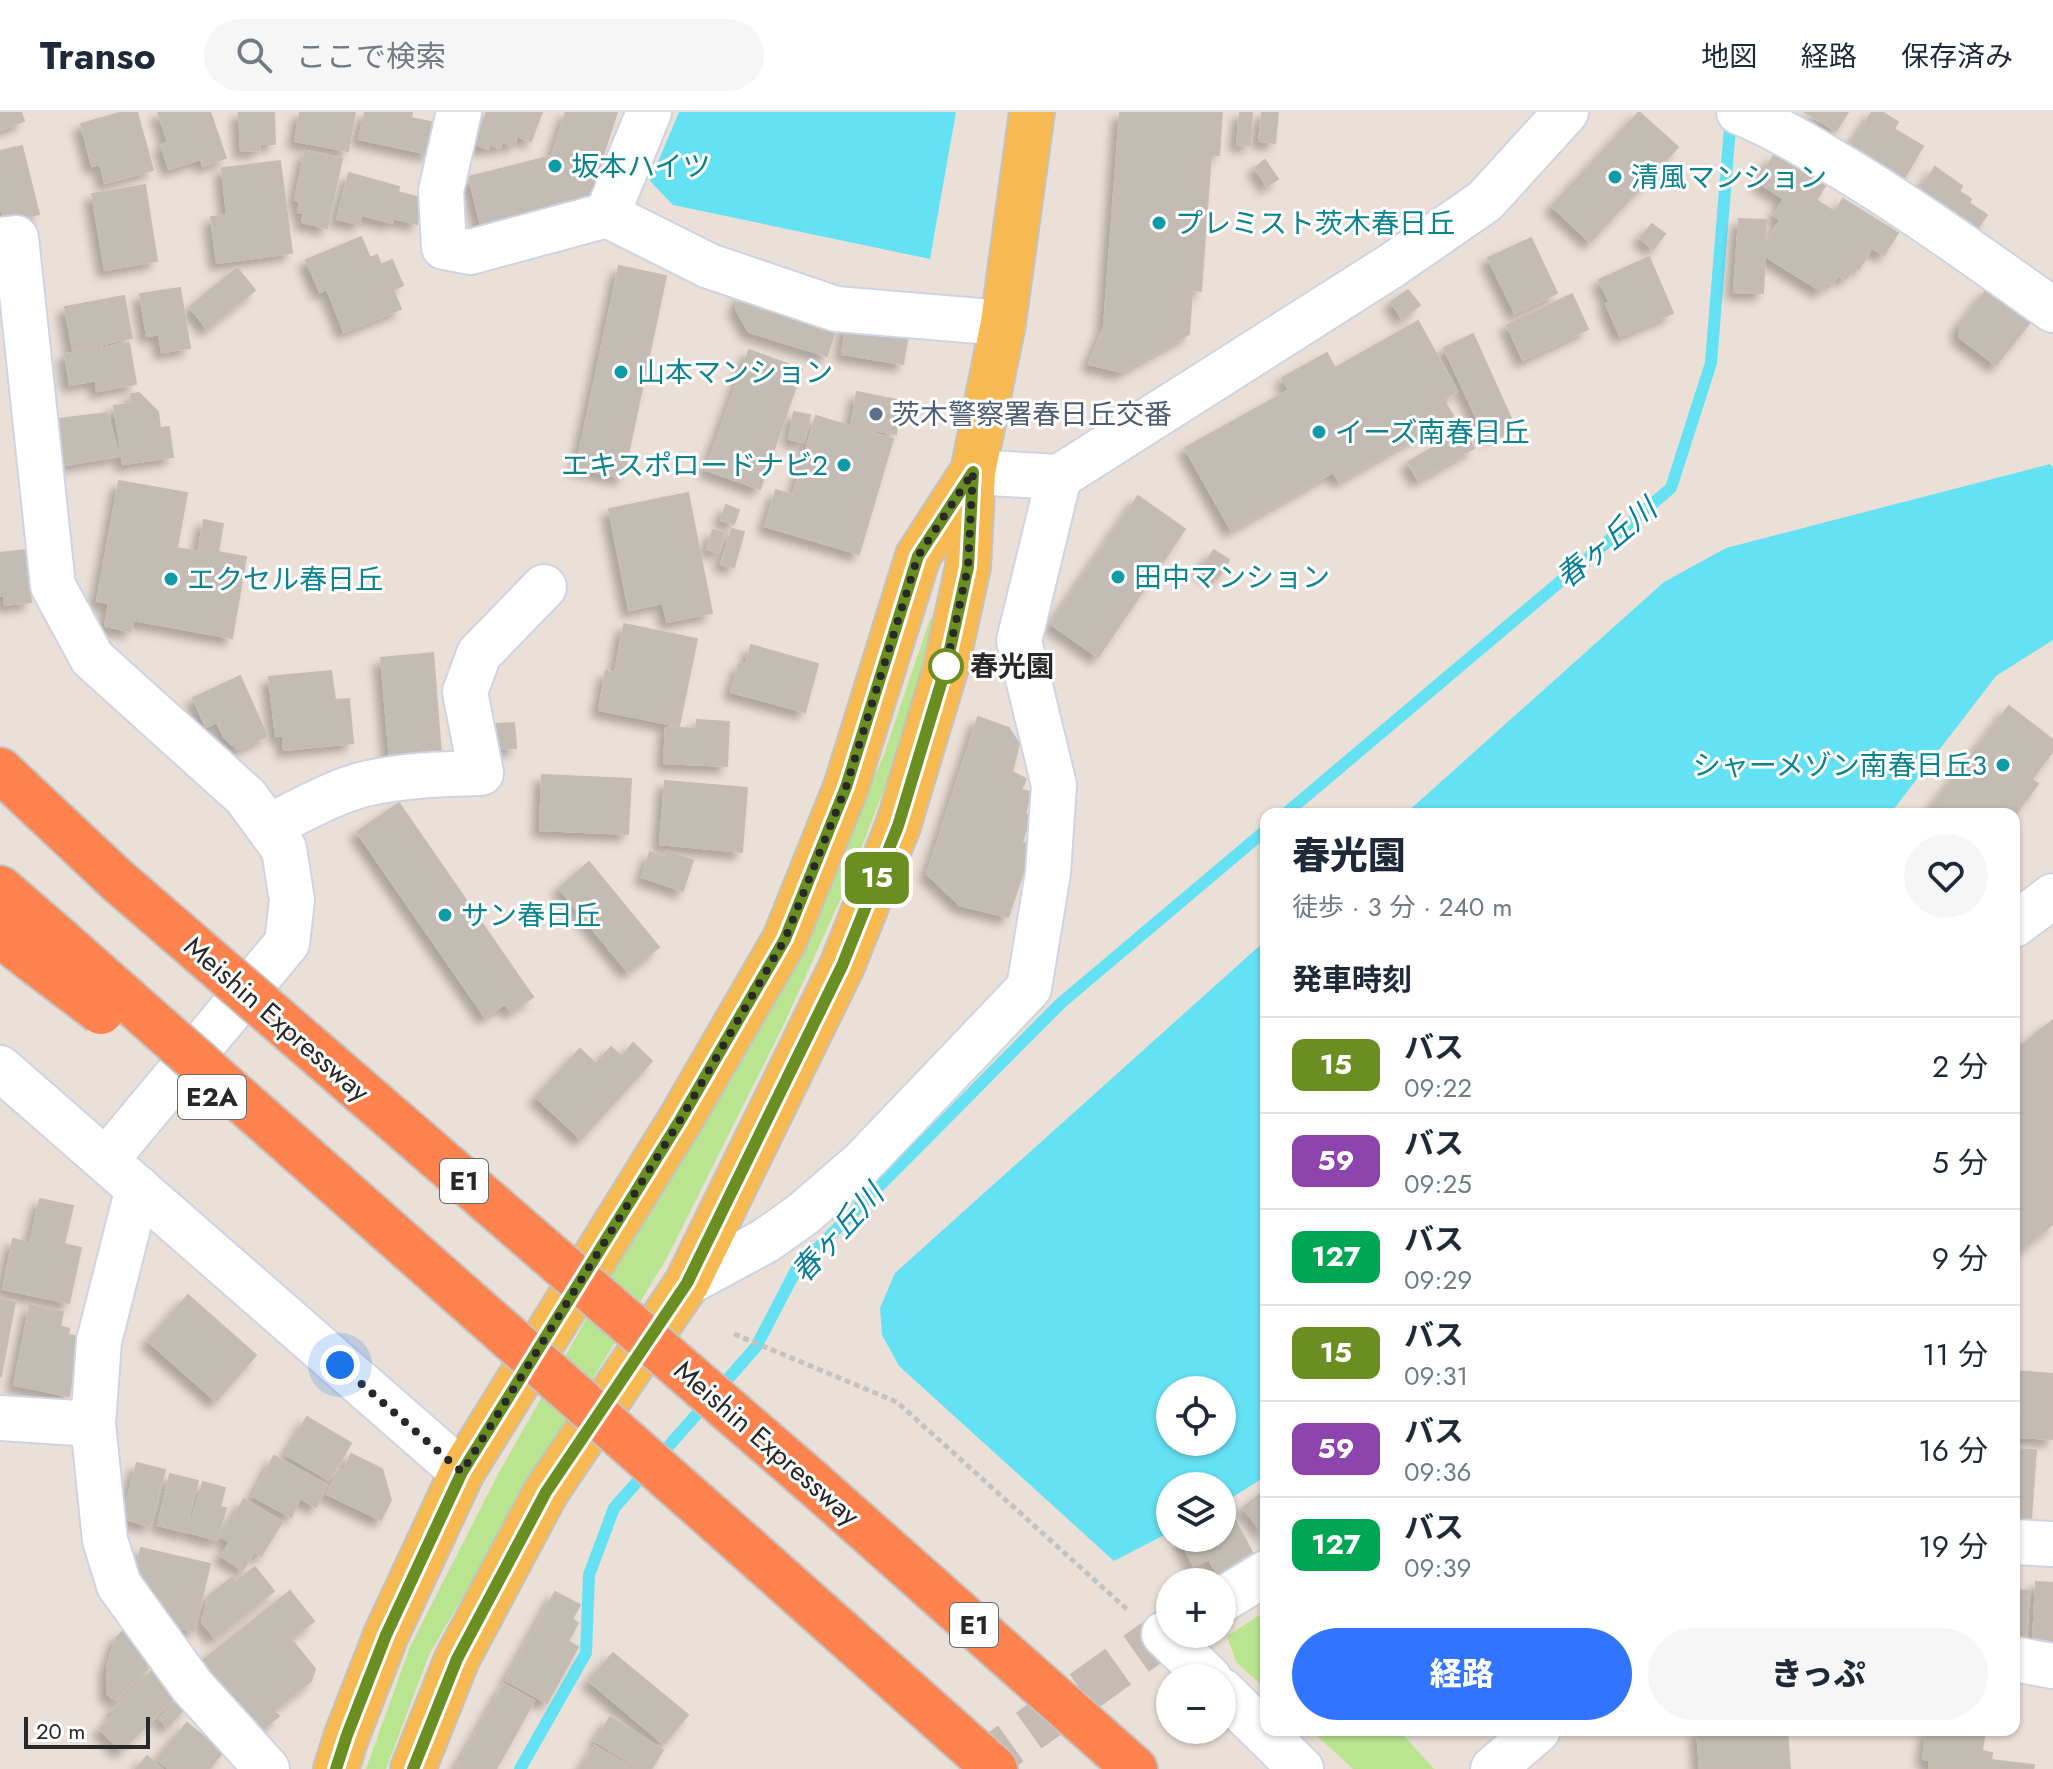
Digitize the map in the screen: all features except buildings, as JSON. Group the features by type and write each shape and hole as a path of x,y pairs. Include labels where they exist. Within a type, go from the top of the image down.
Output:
{"highway":[{"name":"Meishin Expressway","path":"0,770 117,880 812,1482 1135,1769"},
{"path":"0,888 49,953"},
{"name":"E2A","path":"0,935 49,953 386,1229 995,1769"}],"main road":[{"path":"413,1769 457,1659 546,1492 687,1283 842,966 898,826 946,667 968,567 973,472 1003,323 1032,112"},
{"path":"336,1769 386,1635 462,1472 679,1122 785,939 846,787 918,556 973,472"}],"street":[{"path":"459,112 441,191 444,247 470,252 607,215 709,266 836,309 1003,323"},
{"path":"607,215 649,112"},
{"path":"973,472 1059,477 1391,266 1485,201 1566,112"},
{"path":"1743,114 1765,122 1862,178 2053,310"},
{"path":"0,240 16,238 53,586 92,658 246,797 284,849 292,900 287,943 122,1174 99,1341 93,1424 105,1540 119,1585 192,1686 267,1769"},
{"path":"687,1283 765,1241 803,1214 862,1163 1029,988 1048,873 1054,785 1019,641 1059,477"},
{"path":"268,827 362,785 418,775 481,773 465,692 479,654 544,587"},
{"path":"2020,921 2053,896"},
{"path":"0,1068 462,1472"},
{"path":"0,1418 93,1424"},
{"path":"2020,1542 2053,1544"},
{"path":"1236,1591 1260,1577"},
{"path":"1155,1626 1195,1664"},
{"path":"2020,1660 2053,1666"},
{"path":"1236,1705 1260,1729"},
{"path":"1268,1736 1301,1769"},
{"path":"1493,1769 1531,1736"}],"path":[{"path":"734,1334 897,1402 1155,1626"}],"green space":[{"path":"936,618 895,761 849,880 785,1022 667,1258 531,1479 429,1655 386,1769 366,1769 410,1647 498,1474 638,1228 777,999 883,757 930,619"},
{"path":"1260,1615 1260,1684 1236,1662 1231,1648 1236,1648 1236,1630"},
{"path":"1317,1736 1404,1736 1434,1769 1353,1769"}],"water":[{"path":"679,112 956,112 930,259 673,205 650,181"},
{"path":"2050,464 2053,468 2053,640 1996,676 1895,808 1412,808 1664,582 1726,548"},
{"path":"1260,945 1260,1480 1236,1495 1236,1472 1156,1472 1156,1539 1114,1561 899,1366 882,1335 880,1308 895,1273"}],"waterway":[{"name":"春ヶ丘川","path":"1292,808 1671,488 1711,363 1731,115"},
{"name":"春ヶ丘川","path":"520,1769 586,1653 589,1575 614,1508 756,1347 796,1270 1061,1003 1260,835"}],"tunnel":[{"path":"975,1769 1156,1640"}],"bus line":[{"name":"15","path":"336,1769 386,1635 462,1472 679,1122 785,939 846,787 918,556 973,472 968,567 946,667 898,826 842,966 687,1283 546,1492 531,1520 457,1659 413,1769"}],"place":[{"name":"坂本ハイツ","path":"555,166"},
{"name":"清風マンション","path":"1615,177"},
{"name":"プレミスト茨木春日丘","path":"1159,223"},
{"name":"山本マンション","path":"621,372"},
{"name":"茨木警察署春日丘交番","path":"876,414"},
{"name":"イーズ南春日丘","path":"1319,432"},
{"name":"エキスポロードナビ2","path":"844,465"},
{"name":"田中マンション","path":"1118,577"},
{"name":"エクセル春日丘","path":"171,579"},
{"name":"春光園","path":"946,666"},
{"name":"シャーメゾン南春日丘3","path":"2003,765"},
{"name":"サン春日丘","path":"445,915"}],"route":[{"path":"340,1365 462,1472 679,1122 785,939 846,787 918,556 973,472 968,567 946,666"}]}
